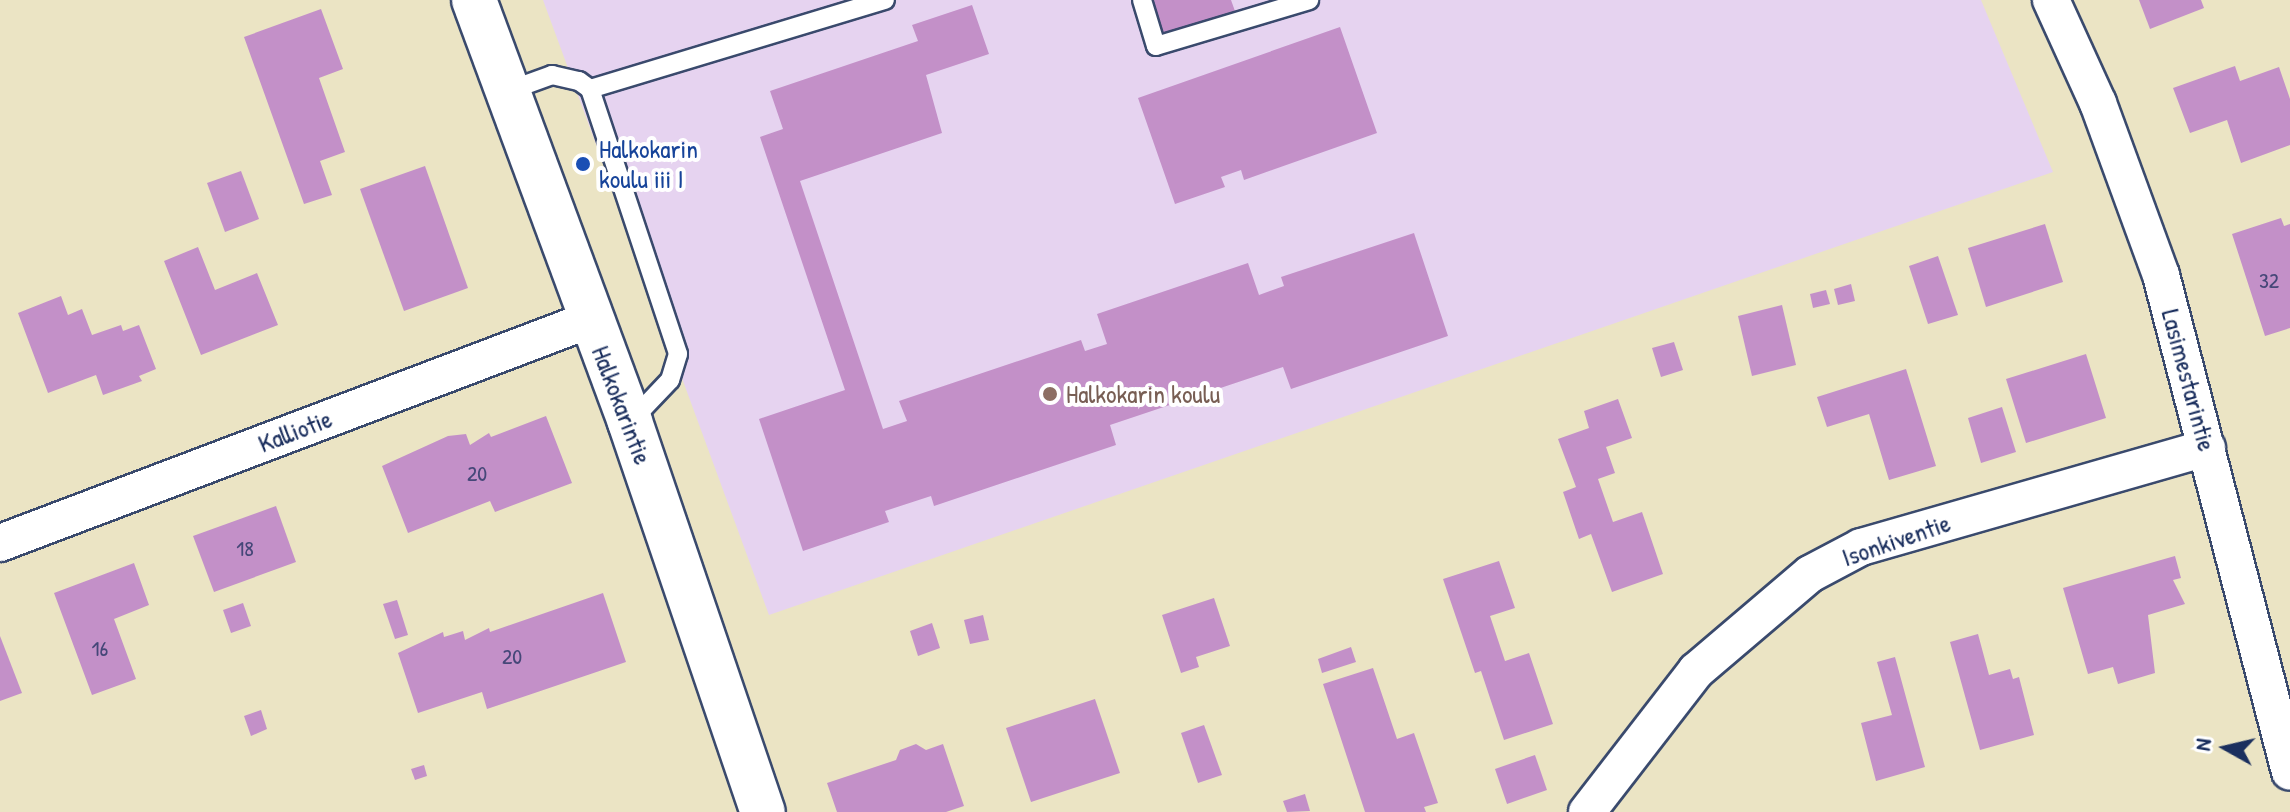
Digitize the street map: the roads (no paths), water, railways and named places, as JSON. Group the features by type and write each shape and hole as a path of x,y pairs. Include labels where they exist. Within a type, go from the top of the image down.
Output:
{"street":[{"name":"Halkokarintie","path":"474,0 589,320 630,422 763,812"},
{"name":"Lasimestarintie","path":"2051,0 2098,103 2161,275 2290,772"},
{"name":"Kalliotie","path":"0,543 589,320"},
{"name":"Isonkiventie","path":"1587,812 1696,671 1810,574 1861,547 2207,448"}],"lane":[{"path":"590,89 885,0"},
{"path":"1142,0 1156,46 1309,0"},
{"path":"507,91 552,75 579,81 590,89 678,354 670,380 630,422"}],"place":[{"name":"Halkokarin koulu iii I","path":"583,164"},
{"name":"Halkokarin koulu","path":"1050,394"}]}
